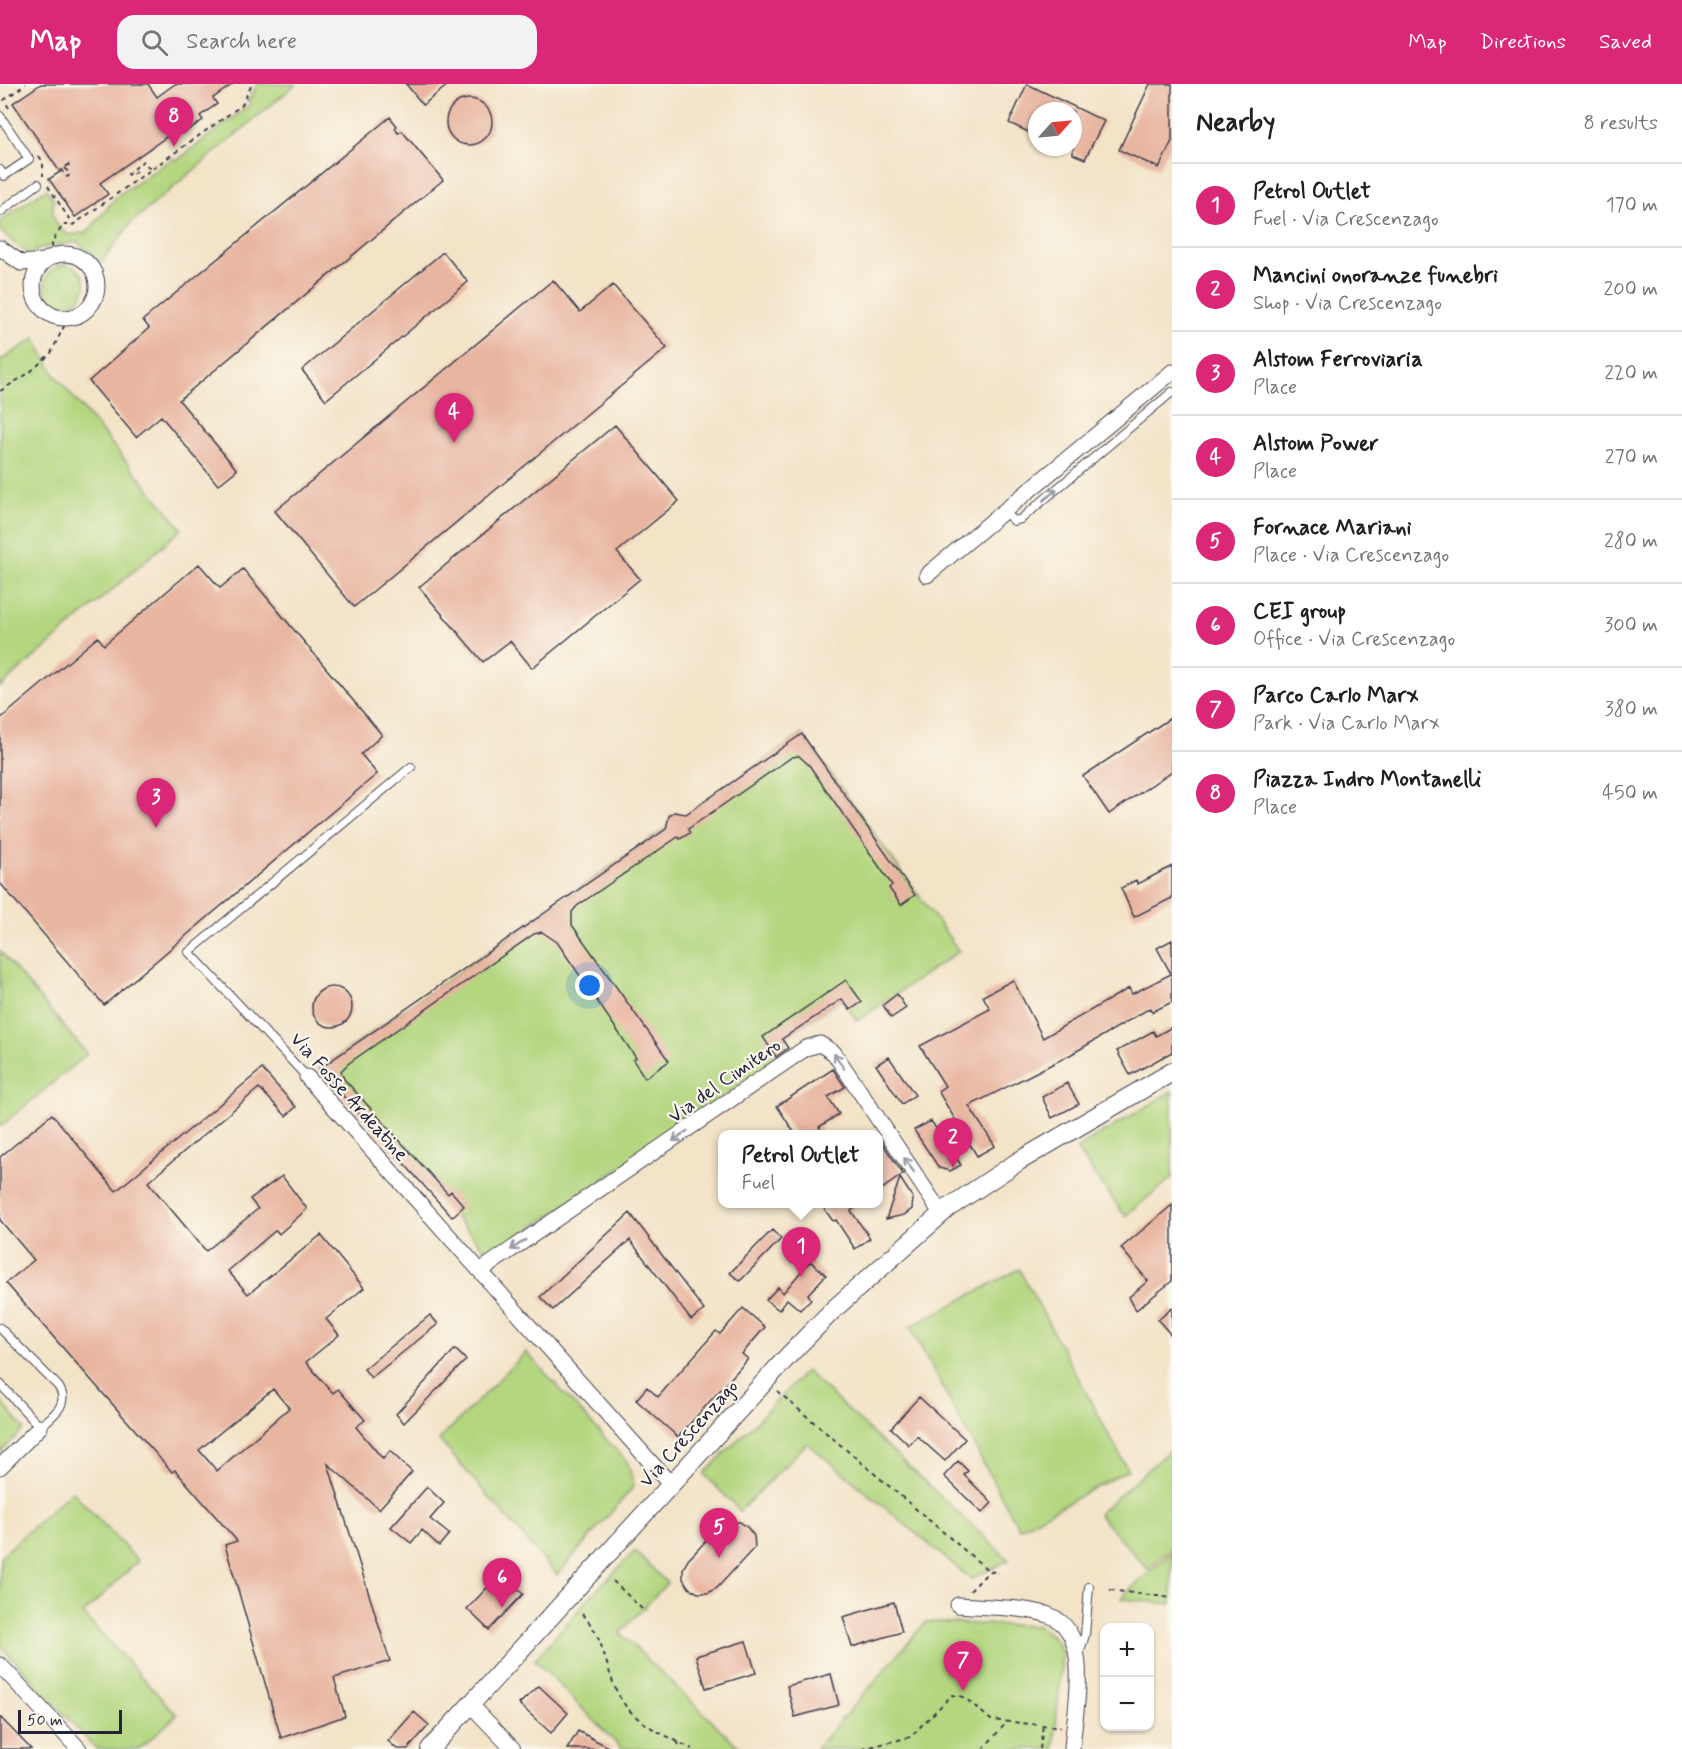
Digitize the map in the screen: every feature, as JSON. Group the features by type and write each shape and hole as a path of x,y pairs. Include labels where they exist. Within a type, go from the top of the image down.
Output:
{"street":[{"path":"0,248 15,261 33,287"},
{"path":"15,261 29,264 48,259 69,254 88,263 97,282 97,292 87,310 68,318 48,313 35,297 34,277 48,259"},
{"path":"927,575 1172,372"},
{"name":"Via del Cimitero","path":"480,1272 806,1048 820,1044 834,1053 941,1213"},
{"name":"Via Crescenzago","path":"430,1749 765,1381 834,1309 941,1213 1001,1172 1172,1072"},
{"name":"Via Fosse Ardeatine","path":"307,1077 670,1485"},
{"path":"0,1467 40,1427"},
{"path":"958,1605 1051,1616 1068,1629 1079,1655 1071,1749"},
{"path":"0,1665 79,1749"},
{"path":"471,1705 513,1749"}],"lane":[{"path":"0,116 29,159 4,176 0,170"},
{"path":"0,212 38,184"},
{"path":"1004,511 1014,521 1021,519 1172,393"},
{"name":"Via Fosse Ardeatine","path":"307,1077 189,952 411,767"},
{"path":"0,1328 62,1391 63,1404 40,1427 0,1384"},
{"path":"1079,1655 1085,1635 1089,1587"}],"path":[{"path":"9,109 4,100 26,84"},
{"path":"48,259 52,242 63,225 73,225 242,105 252,84"},
{"path":"38,153 43,162 43,179 73,225"},
{"path":"136,169 143,161 150,170"},
{"path":"65,168 70,164"},
{"path":"0,391 29,373 51,353 68,318"},
{"path":"765,1381 989,1571 999,1573"},
{"path":"958,1605 989,1571"},
{"path":"613,1581 642,1609"},
{"path":"1110,1590 1172,1598"},
{"path":"582,1614 599,1635 612,1680 630,1712 642,1722 692,1749"},
{"path":"862,1749 910,1737 952,1695 964,1697 991,1720 1073,1728"},
{"path":"983,1749 1007,1722"},
{"path":"1040,1749 1043,1725"},
{"path":"677,1741 681,1749"}],"green space":[{"path":"258,84 296,84 131,223 101,263 77,242 44,247 28,254 0,231 0,221 46,189 54,200 53,215 60,228 68,235 88,232 117,196 173,158 176,161 251,104 248,101"},
{"path":"65,265 73,266 79,271 84,277 84,293 79,299 73,304 65,305 57,304 51,299 46,293 45,285 46,277 51,271 57,266"},
{"path":"35,338 55,375 182,529 0,687 0,361"},
{"path":"802,734 959,951 857,1021 842,999 782,1039 790,1052 491,1256 319,1069"},
{"path":"0,951 87,1054 0,1127"},
{"path":"1172,1091 1172,1178 1125,1216 1076,1149"},
{"path":"1019,1269 1128,1470 1019,1529 910,1327"},
{"path":"526,1352 628,1463 634,1486 557,1575 439,1440"},
{"path":"806,1371 1009,1560 971,1579 807,1443 740,1511 704,1474"},
{"path":"0,1400 24,1429 0,1453"},
{"path":"1172,1448 1172,1548 1148,1569 1098,1514"},
{"path":"72,1491 138,1561 83,1614 177,1715 139,1749 96,1749 0,1645 0,1557"},
{"path":"635,1551 667,1583 620,1633 741,1749 622,1749 535,1660 586,1601"},
{"path":"1172,1552 1172,1604 1121,1599 1126,1593"},
{"path":"926,1622 1037,1626 1046,1631 1058,1645 1062,1655 1054,1749 816,1749"}],"building":[{"path":"41,84 148,84 157,97 175,84 233,84 213,98 217,104 200,116 203,120 182,134 178,129 100,183 108,194 75,217 49,179 60,172 13,103"},
{"path":"406,84 449,84 423,105"},
{"path":"1027,84 1064,102 1028,102 1028,132 1009,123"},
{"path":"1150,84 1172,84 1172,141 1159,168 1119,150"},
{"path":"469,99 485,106 492,122 485,138 469,145 453,138 446,122 453,106"},
{"path":"1082,110 1104,121 1085,159 1078,156 1082,156"},
{"path":"390,117 397,126 395,128 398,133 402,131 443,180 179,400 237,470 218,485 161,416 136,437 89,381 149,328 143,320"},
{"path":"443,252 468,282 326,400 302,370"},
{"path":"553,280 580,312 613,285 667,348 354,607 275,511"},
{"path":"615,425 679,501 617,552 640,579 532,668 510,641 483,662 419,587"},
{"path":"199,564 220,588 243,569 382,735 361,754 377,774 104,1005 0,883 0,719 98,637 104,645"},
{"path":"1172,717 1172,771 1109,814 1083,776"},
{"path":"802,734 915,895 901,905 889,888 892,885 809,765 799,756 792,757 688,829 690,833 680,839 678,837 577,906 572,912 572,925 669,1061 645,1078 633,1060 636,1058 557,942 542,932 534,934 349,1063 341,1071 344,1079 448,1194 451,1191 464,1206 452,1217 319,1069 666,829 669,816 674,812 686,814"},
{"path":"1172,866 1172,898 1134,917 1121,888 1136,880 1138,884"},
{"path":"1172,940 1172,1002 1152,1012 1150,1008 1070,1055 969,1106 995,1146 977,1156 938,1091 945,1086 920,1046 990,1009 983,996 1013,980 1043,1038 1129,988 1132,994 1171,974 1157,948"},
{"path":"846,980 862,1002 850,1010 842,999 782,1039 788,1048 776,1057 763,1037"},
{"path":"332,987 346,993 352,1007 346,1021 332,1027 318,1021 312,1007 318,993"},
{"path":"897,994 906,1008 891,1018 883,1005"},
{"path":"1172,1027 1172,1052 1130,1075 1117,1051 1153,1031 1156,1036"},
{"path":"889,1057 915,1095 902,1104 876,1065"},
{"path":"262,1069 296,1107 286,1116 259,1088 148,1182 206,1251 258,1209 250,1199 282,1176 307,1209 279,1234 276,1230 228,1271 248,1294 321,1235 364,1288 326,1319 339,1335 306,1362 333,1393 338,1389 365,1420 356,1427 383,1459 390,1451 412,1472 379,1509 328,1464 390,1661 334,1678 345,1716 281,1738 225,1545 237,1541 175,1470 172,1472 6,1283 34,1260 0,1220 0,1157 52,1114 116,1191","holes":["273,1389 289,1408 217,1471 199,1450"]},
{"path":"833,1069 845,1087 828,1097 839,1114 819,1127 821,1130 792,1130 777,1106"},
{"path":"1067,1083 1079,1104 1052,1118 1042,1097"},
{"path":"931,1121 961,1165 950,1171 939,1168 914,1130"},
{"path":"883,1144 903,1174 883,1188"},
{"path":"900,1178 913,1198 912,1209 904,1215 886,1219"},
{"path":"1172,1205 1172,1281 1136,1310 1129,1297 1148,1281 1121,1248"},
{"path":"824,1208 855,1208 851,1211 870,1238 855,1249 836,1220 833,1221"},
{"path":"630,1213 704,1310 691,1320 630,1240 553,1310 540,1297"},
{"path":"772,1230 781,1239 740,1281 730,1273"},
{"path":"810,1261 826,1275 808,1294 811,1299 800,1310 787,1299 779,1310 766,1300 778,1287 783,1293"},
{"path":"743,1308 765,1327 742,1354 748,1359 678,1437 636,1400 647,1387 658,1397 716,1331 720,1334"},
{"path":"1172,1308 1172,1336 1158,1320"},
{"path":"430,1315 438,1324 371,1378 364,1369"},
{"path":"455,1349 466,1360 404,1423 396,1414"},
{"path":"919,1397 965,1439 945,1461 917,1436 909,1445 891,1428"},
{"path":"958,1461 968,1471 964,1475 992,1503 982,1513 944,1476"},
{"path":"427,1487 444,1503 430,1519 449,1534 439,1546 422,1530 411,1543 391,1527"},
{"path":"729,1522 740,1522 748,1528 754,1536 755,1547 717,1588 708,1593 698,1593 689,1588 683,1579 683,1569 688,1560 720,1526"},
{"path":"501,1573 523,1594 489,1630 467,1609"},
{"path":"894,1602 902,1632 852,1647 843,1617"},
{"path":"746,1641 756,1673 706,1688 696,1656"},
{"path":"831,1674 839,1705 795,1717 787,1686"},
{"path":"539,1686 568,1713 551,1733 519,1704"},
{"path":"414,1712 429,1725 408,1749 397,1749 388,1741"},
{"path":"0,1717 31,1749 0,1749"},
{"path":"578,1731 612,1749 567,1749"}],"place":[{"name":"Piazza Indro Montanelli","path":"174,147"},
{"name":"Alstom Power","path":"454,443"},
{"name":"Alstom Ferroviaria","path":"156,828"},
{"name":"Mancini onoranze funebri","path":"953,1168"},
{"name":"Petrol Outlet","path":"801,1277"},
{"name":"Fornace Mariani","path":"719,1558"},
{"name":"CEI group","path":"502,1608"},
{"name":"Parco Carlo Marx","path":"963,1691"}]}
